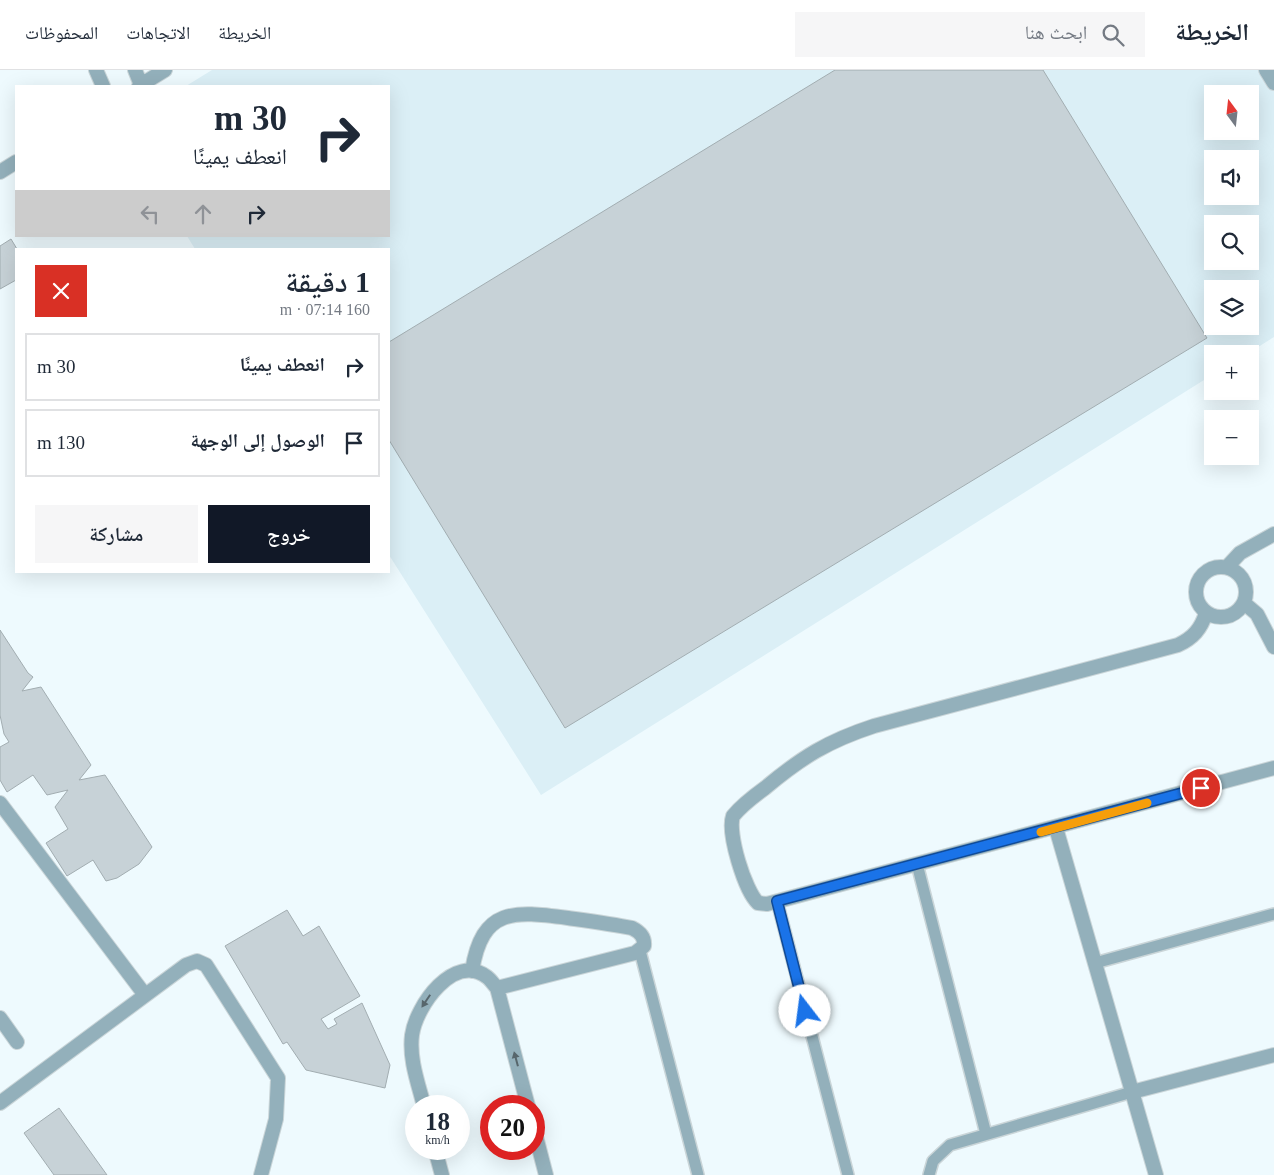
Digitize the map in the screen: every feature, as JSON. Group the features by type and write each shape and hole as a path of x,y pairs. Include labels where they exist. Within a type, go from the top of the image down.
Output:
{"street":[{"path":"96,70 103,85"},
{"path":"135,70 140,85"},
{"path":"142,85 165,70"},
{"path":"1266,70 1274,83"},
{"path":"0,172 15,163"},
{"path":"1227,567 1240,553 1274,534"},
{"path":"1227,567 1235,571 1245,585 1244,603 1232,615 1214,617 1206,613 1196,599 1197,582 1209,569 1227,567"},
{"path":"1244,603 1257,614 1274,647"},
{"path":"1206,613 1199,630 1192,637 1178,645 874,726 830,742 797,761 738,810 731,822 747,890 758,903 777,901 1056,828 1274,768"},
{"path":"0,803 145,996"},
{"path":"1056,828 1156,1175"},
{"path":"472,971 475,950 482,934 495,922 510,915 528,913 632,928 640,932 645,940 644,946 640,951 497,988"},
{"path":"0,1103 186,965 197,961 206,965 278,1078 276,1118 261,1175"},
{"path":"421,1095 411,1049 416,1018 423,1004 445,980 459,973 472,971 487,976 497,988 525,1095"},
{"path":"0,1018 17,1042"},
{"path":"1132,1092 1274,1055"},
{"path":"438,1160 442,1175"},
{"path":"542,1160 546,1175"}],"lane":[{"path":"917,864 986,1134"},
{"path":"777,901 848,1175"},
{"path":"1095,963 1274,914"},
{"path":"640,951 698,1175"},
{"path":"929,1175 933,1161 950,1145 1132,1092"}],"shaded area":[{"path":"212,70 1274,70 1274,337 1259,346 1204,345 1204,380 541,795 390,557 390,248 194,248 188,237 390,237 390,85 188,85"}],"building":[{"path":"835,70 1043,70 1207,338 565,728 390,442 390,341"},
{"path":"11,239 16,248 15,281 0,289 0,246"},
{"path":"0,630 28,673 33,677 22,691 41,687 91,765 79,780 105,775 152,847 139,864 117,878 106,881 93,860 67,876 46,843 68,829 55,807 68,790 47,795 33,775 7,792 0,780 0,747 9,742 4,734 0,715"},
{"path":"287,910 303,936 319,926 360,996 321,1019 328,1029 337,1024 334,1019 362,1003 390,1065 385,1088 306,1070 287,1042 283,1044 225,946"},
{"path":"59,1108 107,1175 54,1175 24,1133"}],"slow traffic":[{"path":"1041,832 1147,803"}],"route":[{"path":"805,1011 777,901 1201,788"}]}
